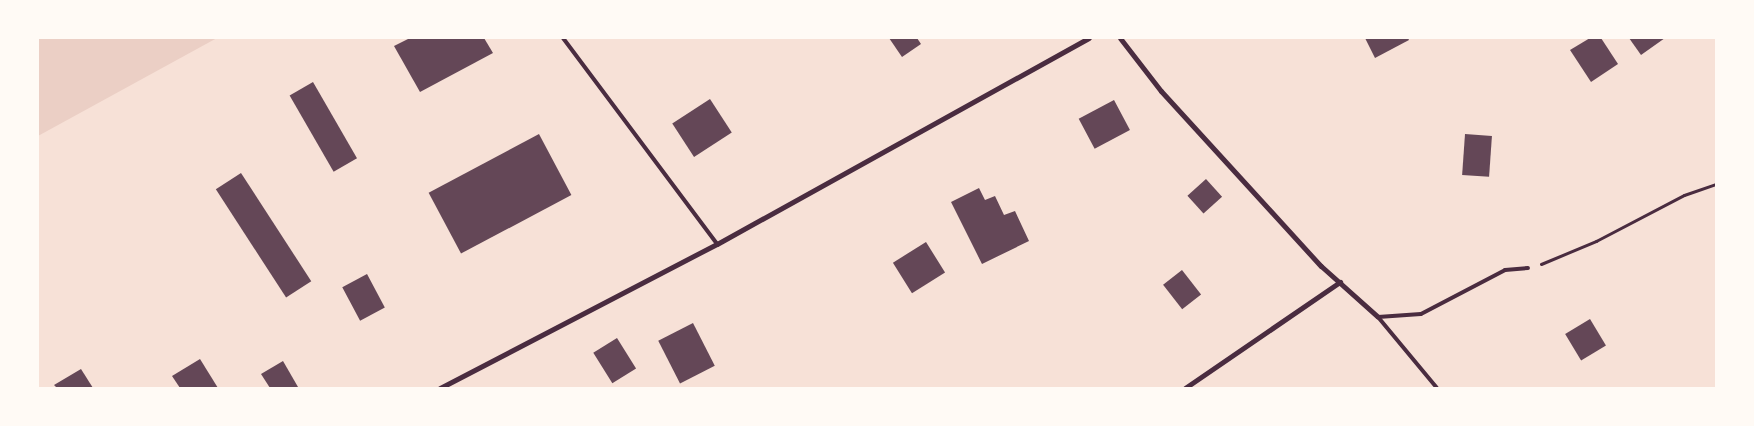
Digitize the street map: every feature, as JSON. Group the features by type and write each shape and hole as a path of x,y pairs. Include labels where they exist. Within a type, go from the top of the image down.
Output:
{"street":[{"path":"440,388 717,244 1088,38"},
{"path":"1120,38 1161,91 1321,266 1378,317"},
{"path":"1185,388 1340,282"}],"lane":[{"path":"563,38 717,244"},
{"path":"1378,317 1422,314 1505,270 1528,268"},
{"path":"1378,317 1437,388"}],"path":[{"path":"1528,268 1568,254 1684,195 1716,184"}],"shaded area":[{"path":"38,38 217,38 38,136"}],"building":[{"path":"410,38 484,38 493,53 420,92 394,46"},
{"path":"889,38 917,38 921,44 902,57"},
{"path":"1365,38 1408,38 1409,40 1375,58"},
{"path":"1590,38 1601,38 1618,64 1591,82 1570,50"},
{"path":"1629,38 1665,38 1641,55"},
{"path":"313,82 357,158 334,172 290,96"},
{"path":"710,99 732,133 694,157 672,124"},
{"path":"1114,100 1130,130 1095,149 1079,119"},
{"path":"539,134 571,195 461,254 429,193"},
{"path":"1465,134 1492,136 1489,177 1462,175"},
{"path":"241,173 311,281 286,298 216,189"},
{"path":"1206,179 1222,197 1203,214 1187,196"},
{"path":"979,188 985,200 995,196 1004,215 1015,211 1029,241 982,264 951,202"},
{"path":"926,242 945,273 912,293 893,263"},
{"path":"1182,270 1201,294 1182,309 1163,285"},
{"path":"367,274 385,308 360,321 342,287"},
{"path":"1590,319 1606,346 1581,361 1565,334"},
{"path":"693,323 715,366 680,383 658,341"},
{"path":"617,338 636,369 612,383 593,353"},
{"path":"200,359 218,388 180,388 172,376"},
{"path":"283,361 298,387 270,388 261,374"},
{"path":"81,369 93,388 57,388 54,385"}]}
